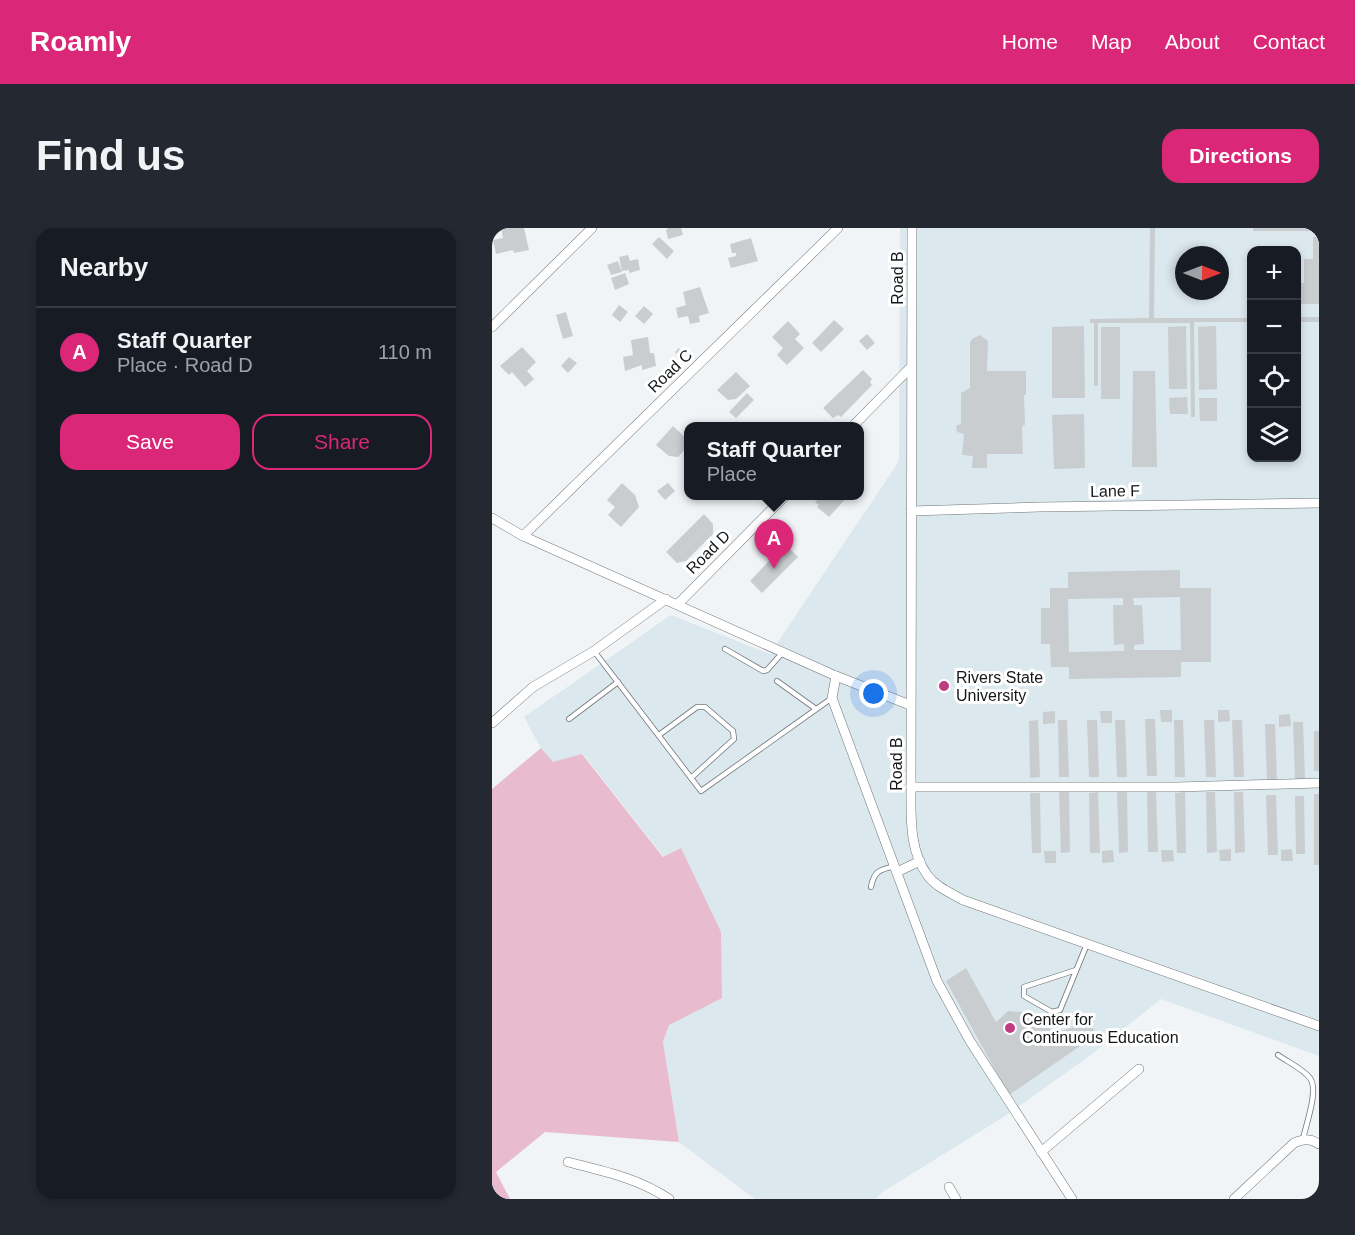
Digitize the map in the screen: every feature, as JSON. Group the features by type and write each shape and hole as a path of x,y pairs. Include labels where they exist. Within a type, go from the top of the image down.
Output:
{"street":[{"path":"492,327 592,228"},
{"name":"Road C","path":"523,536 838,228"},
{"name":"Road B","path":"912,228 911,833 920,861 928,876 941,888 963,900 1319,1026"},
{"path":"857,422 911,367"},
{"name":"Road D","path":"678,604 780,500"},
{"name":"Lane F","path":"911,511 1319,503"},
{"path":"492,518 523,536 836,676 910,705"},
{"path":"492,723 533,687 594,651 666,599"},
{"path":"836,676 832,698 937,981 970,1041 1072,1199"},
{"path":"911,788 1178,788 1319,783"},
{"path":"896,869 920,861"},
{"path":"1041,1152 1139,1069"},
{"path":"1234,1199 1294,1143 1302,1139 1313,1140 1319,1144"},
{"path":"568,1162 623,1176 652,1187 669,1199"},
{"path":"949,1187 956,1199"}],"lane":[{"path":"725,649 763,670 766,670 783,652"},
{"path":"594,651 701,790 832,698"},
{"path":"777,681 816,709"},
{"path":"569,719 618,682"},
{"path":"659,735 697,707 705,707 733,731 734,740 692,778"},
{"path":"871,888 873,875 878,870 896,869"},
{"path":"1076,969 1024,987 1024,996 1052,1012 1060,1010 1087,944"},
{"path":"1278,1055 1309,1076 1312,1081 1314,1093 1302,1139"}],"shaded area":[{"name":"Rivers State University","path":"900,228 1319,228 1319,1056 1161,999 1092,1054 1005,1116 881,1193 876,1199 755,1199 679,1142 663,1042 669,1025 681,848 664,857 583,754 553,763 541,748 524,717 671,615 770,654 899,461"},
{"path":"541,748 553,762 582,754 663,857 681,848 721,932 722,998 669,1025 663,1042 679,1142 545,1132 496,1172 510,1199 492,1199 492,789"}],"building":[{"path":"501,228 524,228 529,250 514,253 513,250 496,254 493,240 503,238"},
{"path":"681,228 683,235 668,239 666,230"},
{"path":"1150,228 1155,228 1154,318 1247,318 1247,322 1194,322 1195,417 1191,417 1190,323 1098,323 1098,386 1094,386 1094,323 1090,323 1090,319 1149,318"},
{"path":"1253,228 1310,228 1310,231 1253,231"},
{"path":"659,237 674,251 667,259 652,244"},
{"path":"1313,237 1319,237 1319,304 1301,304 1304,259 1313,259"},
{"path":"751,238 758,261 731,268 728,258 736,256 736,253 732,253 730,244"},
{"path":"628,255 630,261 638,259 640,270 629,273 629,270 622,271 619,257"},
{"path":"618,261 622,272 611,275 607,265"},
{"path":"625,273 629,284 615,290 611,278"},
{"path":"700,287 709,313 699,316 700,322 690,324 688,316 678,318 676,308 686,305 683,292"},
{"path":"619,305 628,312 620,322 612,315"},
{"path":"644,306 653,314 644,324 635,316"},
{"path":"566,312 573,336 563,339 556,315"},
{"path":"1301,317 1319,317 1319,322 1301,322"},
{"path":"834,320 844,329 821,352 812,343"},
{"path":"788,321 800,334 795,339 804,348 787,365 777,355 783,348 772,337"},
{"path":"1084,326 1085,398 1052,398 1052,327"},
{"path":"1186,326 1187,389 1169,389 1168,327"},
{"path":"1216,326 1217,389 1199,390 1198,327"},
{"path":"1101,327 1120,327 1120,399 1101,399"},
{"path":"867,334 875,343 867,350 859,341"},
{"path":"980,335 988,341 987,371 1026,371 1025,425 1022,430 1023,454 987,454 987,468 972,468 973,456 962,455 964,434 957,432 956,426 961,424 961,393 970,388 970,343 972,339"},
{"path":"648,337 650,353 654,353 656,366 642,370 642,365 625,371 623,357 633,355 631,340"},
{"path":"522,347 536,362 527,371 534,379 525,387 512,372 509,375 500,366"},
{"path":"679,348 684,354 680,358 675,352"},
{"path":"569,357 577,363 568,373 561,366"},
{"path":"863,370 872,379 870,382 872,385 841,417 838,415 833,418 823,408"},
{"path":"1133,371 1155,371 1157,467 1132,467"},
{"path":"736,372 750,386 736,399 728,400 717,390"},
{"path":"747,393 754,400 736,418 729,412"},
{"path":"1187,397 1188,414 1170,414 1169,398"},
{"path":"1199,398 1217,398 1217,421 1200,421"},
{"path":"1084,414 1085,468 1054,469 1052,415"},
{"path":"673,426 684,436 684,450 678,457 669,456 656,445"},
{"path":"622,483 635,495 639,507 621,527 608,515 615,507 607,500"},
{"path":"668,483 675,491 665,500 657,491"},
{"path":"817,500 844,500 829,517 817,507 819,505 815,502"},
{"path":"704,514 713,524 713,534 686,561 677,563 666,552"},
{"path":"785,544 798,557 762,593 750,581"},
{"path":"1180,570 1180,588 1211,588 1211,662 1181,662 1181,677 1069,679 1069,667 1051,667 1050,644 1041,644 1041,608 1050,608 1050,588 1068,588 1068,572","holes":["1180,597 1181,650 1134,650 1134,645 1144,644 1142,605 1134,605 1133,598","1123,598 1123,605 1113,605 1114,645 1124,644 1124,651 1069,652 1068,599"]},
{"path":"1160,710 1172,710 1172,722 1161,722"},
{"path":"1218,710 1229,710 1230,721 1218,722"},
{"path":"1055,711 1055,723 1043,724 1043,712"},
{"path":"1100,711 1112,711 1112,723 1101,723"},
{"path":"1290,714 1291,726 1279,727 1279,715"},
{"path":"1145,719 1155,719 1157,776 1147,776"},
{"path":"1038,720 1040,777 1030,778 1029,721"},
{"path":"1058,720 1067,720 1069,777 1059,777"},
{"path":"1087,720 1097,720 1099,777 1089,777"},
{"path":"1115,720 1125,720 1127,777 1117,777"},
{"path":"1174,720 1183,720 1185,777 1175,777"},
{"path":"1204,720 1214,720 1216,777 1206,777"},
{"path":"1232,720 1242,720 1244,777 1234,777"},
{"path":"1293,722 1303,722 1305,779 1295,779"},
{"path":"1265,724 1275,724 1277,781 1267,781"},
{"path":"1314,731 1319,731 1319,771 1314,771"},
{"path":"1059,792 1069,792 1070,852 1061,853"},
{"path":"1098,792 1100,853 1090,853 1089,793"},
{"path":"1117,792 1127,792 1128,852 1119,853"},
{"path":"1147,792 1156,792 1158,852 1148,852"},
{"path":"1185,792 1186,853 1177,853 1175,793"},
{"path":"1206,792 1215,792 1217,852 1207,853"},
{"path":"1234,792 1243,792 1245,852 1235,853"},
{"path":"1030,793 1040,793 1041,853 1032,853"},
{"path":"1314,794 1319,794 1319,865 1314,865"},
{"path":"1266,795 1276,795 1278,855 1268,855"},
{"path":"1295,796 1304,796 1305,854 1296,854"},
{"path":"1231,849 1231,861 1220,861 1219,850"},
{"path":"1292,849 1293,861 1281,861 1281,850"},
{"path":"1113,850 1114,862 1102,863 1102,851"},
{"path":"1161,850 1173,850 1174,861 1162,862"},
{"path":"1044,851 1056,851 1056,863 1045,863"},
{"name":"Center for Continuous Education","path":"966,968 996,1022 1008,1011 1035,1013 1054,1033 1090,1022 1096,1035 1009,1095 946,981"}],"place":[{"name":"Staff Quarter","path":"774,569"},
{"name":"Rivers State University","path":"944,686"},
{"name":"Center for Continuous Education","path":"1010,1028"}]}
